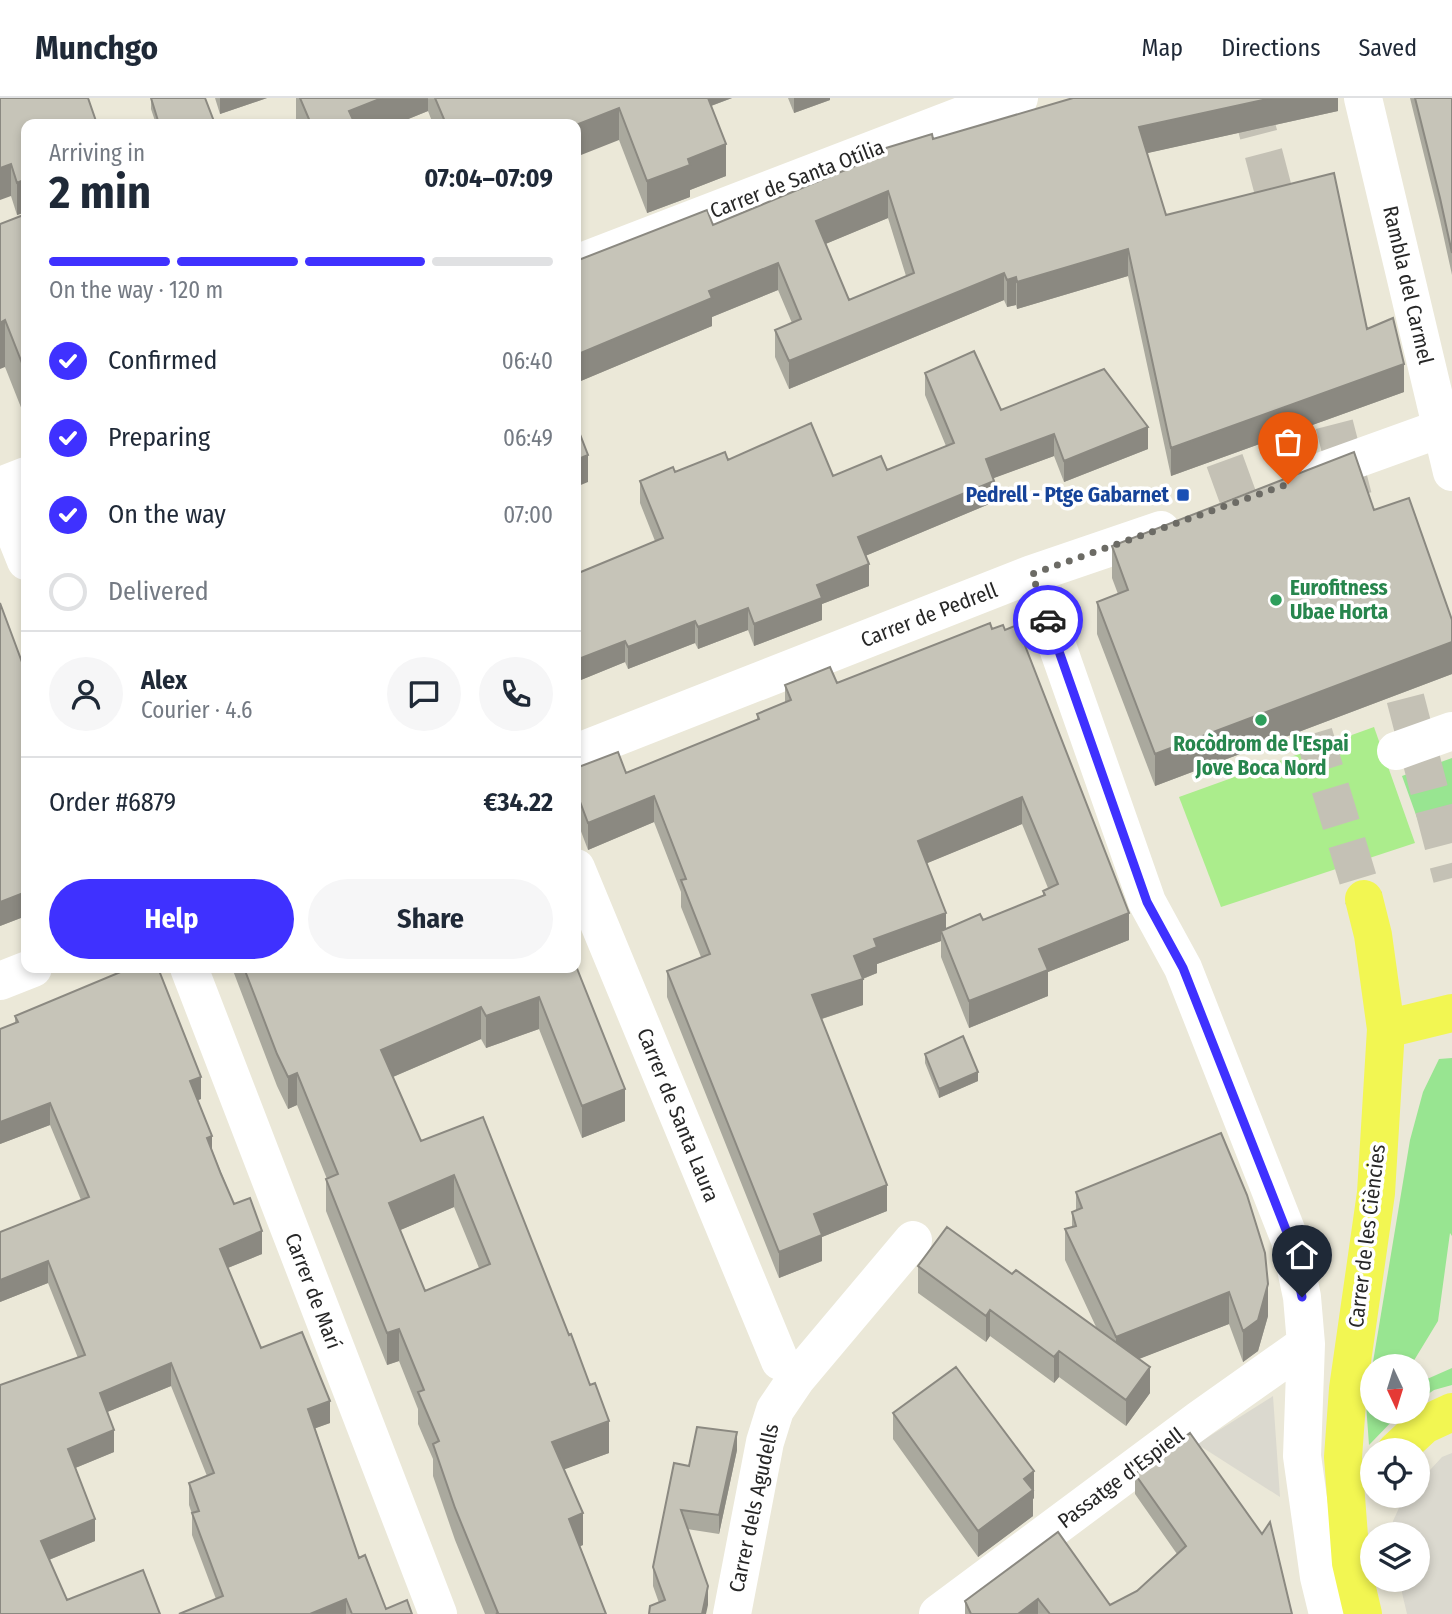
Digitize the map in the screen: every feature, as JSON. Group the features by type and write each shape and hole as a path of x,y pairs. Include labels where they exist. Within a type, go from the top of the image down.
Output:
{"main road":[{"name":"Carrer de les Ciències","path":"1363,1614 1351,1563 1343,1457 1348,1389 1376,1193 1386,1029 1373,935 1364,899"},
{"path":"1386,1029 1452,1013"},
{"path":"1410,1438 1424,1425 1452,1412"},
{"path":"1346,1523 1360,1500"}],"street":[{"name":"Carrer de Santa Otília","path":"581,262 979,109 1019,98"},
{"name":"Rambla del Carmel","path":"1363,98 1452,472"},
{"path":"1279,487 1442,428"},
{"path":"0,486 21,478"},
{"path":"0,496 21,548"},
{"name":"Carrer de Pedrell","path":"581,751 1032,574 1196,517"},
{"path":"1032,574 1147,902 1183,968 1290,1240 1302,1297 1306,1344 1302,1456 1319,1577 1328,1614"},
{"path":"1396,751 1452,732"},
{"name":"Carrer de Santa Laura","path":"581,880 780,1361"},
{"path":"0,981 21,973"},
{"name":"Carrer de Marí","path":"191,973 438,1614"},
{"name":"Carrer dels Agudells","path":"732,1614 765,1442 775,1410 796,1379 913,1240"},
{"name":"Passatge d'Espiell","path":"938,1614 1200,1419 1306,1344"}],"green space":[{"path":"1374,727 1415,843 1221,907 1179,797"},
{"path":"1452,758 1452,832 1425,840 1402,776"},
{"path":"1452,1058 1452,1236 1450,1233 1438,1321 1418,1354 1374,1354 1410,1140 1423,1092 1439,1059"},
{"path":"1452,1368 1452,1385 1430,1393 1430,1378"},
{"path":"1367,1424 1389,1424 1376,1438 1368,1438"}],"shaded area":[{"path":"1273,1396 1280,1497 1197,1444"},
{"path":"1452,1453 1452,1614 1407,1614 1402,1592 1430,1592 1430,1522 1393,1521 1399,1508 1430,1508 1430,1470 1442,1457"}],"building":[{"path":"0,98 88,98 95,119 21,119 21,181 17,183 11,164 0,168"},
{"path":"151,98 205,98 213,119 157,119"},
{"path":"300,98 382,98 349,111 353,119 309,119"},
{"path":"435,98 708,98 726,144 688,159 690,165 647,181 619,108 581,123 581,119 444,119"},
{"path":"1073,98 1272,98 1139,127 1166,215 1334,173 1367,329 1393,318 1404,364 1171,448 1128,249 1017,282 1016,277 1007,280 1004,273 789,361 775,330 801,319 778,263 709,291 712,298 581,353 581,259 707,210 713,225 877,157 876,151 932,134 933,139","holes":["888,191 914,273 849,300 816,221"]},
{"path":"1415,98 1452,98 1452,253 1440,198"},
{"path":"21,216 21,360 5,320 0,323 0,224"},
{"path":"974,351 1001,410 1104,369 1148,427 1064,461 1054,434 986,459 994,481 858,537 869,564 817,585 822,598 754,624 748,608 698,627 695,621 628,647 625,641 581,658 581,572 663,538 640,481 673,467 675,472 725,452 728,460 811,423 833,476 881,456 887,470 954,443 925,373"},
{"path":"581,437 588,455 581,458"},
{"name":"Eurofitness Ubae Horta","path":"1354,452 1374,510 1409,498 1452,620 1452,642 1155,754 1097,602 1128,590 1112,546"},
{"path":"0,603 21,660 21,894 0,902"},
{"path":"990,623 992,629 1003,625 1005,630 1017,625 1129,913 1039,949 1048,970 969,1001 941,931 980,914 983,920 1045,895 1043,891 1058,884 1022,797 918,841 946,913 874,939 877,947 854,956 863,979 812,995 887,1185 814,1214 822,1235 779,1252 667,971 710,954 681,880 686,879 654,796 588,823 581,804 581,766 618,752 626,773 759,719 757,714 791,700 785,685 830,667 837,683"},
{"path":"118,973 160,973 201,1077 190,1081 212,1136 207,1138 221,1174 234,1204 250,1198 262,1231 220,1249 261,1348 302,1332 330,1401 308,1409 359,1558 365,1555 386,1609 407,1600 412,1614 352,1614 346,1599 310,1614 179,1614 223,1596 192,1513 199,1511 189,1483 214,1473 171,1363 100,1393 114,1430 68,1449 95,1519 41,1541 67,1600 143,1570 160,1614 0,1614 0,1385 85,1355 48,1261 0,1280 0,1232 89,1197 50,1103 0,1122 0,1029 18,1022 15,1016"},
{"path":"246,973 579,973 625,1089 582,1106 539,997 486,1016 481,1007 381,1050 421,1141 483,1117 590,1385 595,1383 609,1421 552,1442 583,1513 569,1519 606,1614 496,1614 498,1613 455,1508 433,1444 439,1441 418,1392 424,1390 399,1329 387,1333 326,1179 338,1174 297,1073 288,1077","holes":["454,1175 490,1264 425,1291 389,1203"]},
{"path":"963,1036 978,1072 939,1089 925,1054"},
{"path":"1221,1133 1247,1195 1265,1253 1268,1284 1258,1320 1243,1331 1229,1292 1116,1337 1065,1229 1076,1226 1072,1212 1082,1208 1076,1192"},
{"path":"947,1227 1012,1274 1016,1270 1150,1367 1126,1400 1059,1351 1054,1357 990,1310 986,1316 918,1266"},
{"path":"956,1367 1034,1471 1024,1479 1033,1490 978,1531 893,1413"},
{"path":"697,1427 737,1432 719,1515 681,1510 708,1586 702,1614 649,1614 650,1606 665,1600 653,1567 674,1463 689,1466"},
{"path":"1190,1433 1262,1534 1270,1522 1292,1614 1050,1614 1038,1599 1018,1614 971,1614 965,1601 1058,1532 1110,1605 1137,1591 1186,1546 1135,1474"}],"tunnel":[{"path":"1249,98 1286,239"},
{"path":"1320,369 1353,497"},
{"path":"1205,407 1255,544"},
{"path":"1391,643 1452,878"},
{"path":"1297,679 1364,899"}],"way so far":[{"path":"1048,620 1032,574 1288,484"}],"place":[{"name":"Pedrell - Ptge Gabarnet","path":"1183,495"},
{"name":"Eurofitness Ubae Horta","path":"1276,600"},
{"name":"Rocòdrom de l'Espai Jove Boca Nord","path":"1261,720"}],"route":[{"path":"1048,620 1147,902 1183,968 1290,1240 1302,1297"}]}
